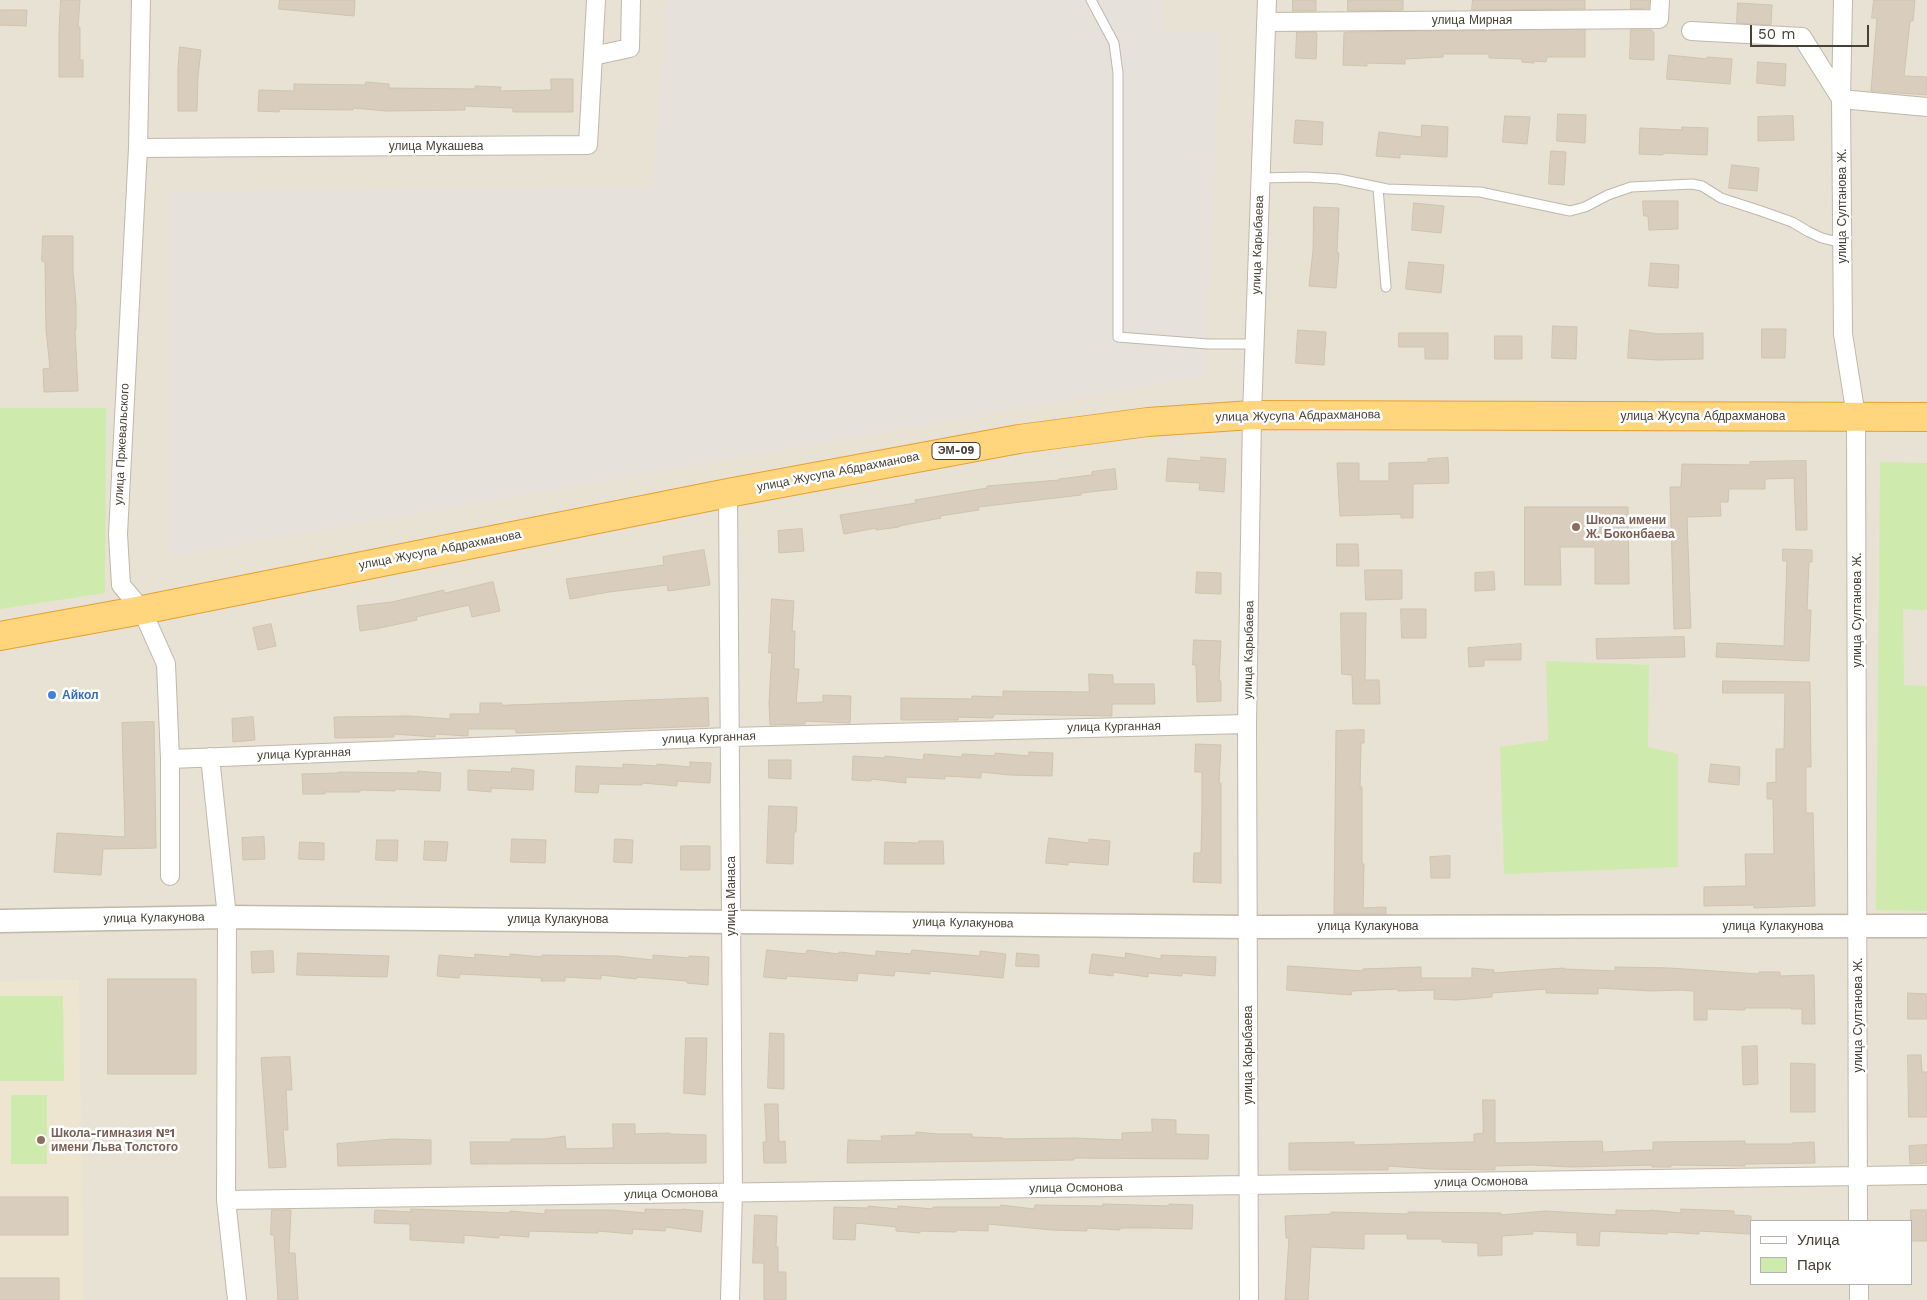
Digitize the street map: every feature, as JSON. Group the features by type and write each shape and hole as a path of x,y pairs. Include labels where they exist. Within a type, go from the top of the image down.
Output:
{"highway":[{"name":"улица Жусупа Абдрахманова","path":"0,636 142,610 728,493 1018,439 1148,422 1252,415 1927,417"}],"street":[{"name":"улица Пржевальского","path":"141,0 138,148 118,534 121,584 142,610 166,664 170,759 170,876"},
{"name":"улица Мукашева","path":"138,148 588,144 596,0"},
{"path":"594,56 630,48 631,0"},
{"name":"улица Карыбаева","path":"1249,1300 1247,927 1252,415 1267,0"},
{"name":"улица Мирная","path":"1266,22 1659,19 1660,0"},
{"name":"улица Султанова Ж.","path":"1843,0 1841,99 1843,334 1856,416 1858,1220"},
{"path":"1691,31 1802,37 1841,99 1927,107"},
{"name":"улица Манаса","path":"728,493 733,1193 730,1300"},
{"name":"улица Курганная","path":"170,759 730,736 1248,724"},
{"path":"210,758 227,916 226,1200 237,1300"},
{"name":"улица Кулакунова","path":"0,921 227,916 1247,927 1927,926"},
{"name":"улица Осмонова","path":"226,1200 1927,1175"},
{"path":"1859,1285 1859,1300"}],"lane":[{"path":"1091,0 1114,43 1118,73 1118,337 1208,344 1255,344"},
{"path":"1261,178 1306,177 1340,179 1378,188 1480,192 1570,211 1631,187 1692,184 1702,186 1721,198 1792,222 1822,238 1842,243"},
{"path":"1378,188 1386,287"}],"shaded area":[{"path":"0,0 1927,0 1927,1300 0,1300"},
{"path":"667,0 1162,0 1163,32 1221,31 1206,376 167,557 167,192 653,186"},
{"name":"Школа-гимназия №1 имени Льва Толстого","path":"79,980 83,1300 0,1300 0,981"}],"green space":[{"path":"0,408 106,408 105,593 0,609"},
{"path":"1880,462 1927,463 1927,610 1903,609 1904,685 1927,686 1927,911 1876,910"},
{"path":"1546,661 1649,665 1648,747 1678,754 1678,867 1504,874 1500,747 1548,740"},
{"path":"0,996 63,996 64,1081 0,1081"},
{"path":"11,1095 47,1095 47,1164 11,1164"}],"building":[{"path":"61,0 80,0 78,27 80,27 80,60 83,60 83,77 59,77"},
{"path":"280,0 355,0 354,16 279,9"},
{"path":"1293,0 1316,0 1316,11 1293,11"},
{"path":"1348,0 1403,0 1403,10 1348,11"},
{"path":"1473,0 1585,0 1585,9 1472,10"},
{"path":"1631,0 1649,0 1649,8 1631,9"},
{"path":"1874,0 1915,0 1913,21 1910,21 1904,76 1927,77 1927,95 1871,91 1877,18 1872,18"},
{"path":"1738,3 1772,5 1771,25 1737,23"},
{"path":"0,10 27,10 26,26 0,25"},
{"path":"1585,30 1585,57 1547,57 1546,62 1534,61 1534,63 1522,62 1522,59 1489,58 1489,54 1443,54 1443,57 1405,59 1405,64 1367,63 1367,66 1343,65 1344,33 1348,32"},
{"path":"1631,30 1652,30 1654,32 1654,60 1630,59"},
{"path":"1297,32 1316,32 1316,59 1296,58"},
{"path":"180,47 201,50 197,111 178,111"},
{"path":"1669,55 1707,59 1707,57 1732,59 1730,84 1667,79"},
{"path":"1758,62 1786,64 1785,86 1757,83"},
{"path":"551,79 573,79 573,112 513,112 513,108 465,106 465,110 387,111 353,108 353,110 280,109 279,112 258,111 259,90 294,91 294,84 365,85 366,82 389,84 389,88 475,89 475,86 501,87 500,91 551,90"},
{"path":"1558,114 1586,115 1585,143 1557,141"},
{"path":"1505,116 1530,117 1527,144 1503,142"},
{"path":"1793,116 1794,140 1758,141 1758,117"},
{"path":"1296,120 1323,122 1322,145 1294,143"},
{"path":"1422,125 1448,127 1447,157 1400,154 1400,158 1376,156 1379,132 1421,137"},
{"path":"1682,127 1708,128 1707,155 1639,154 1640,128 1682,130"},
{"path":"1551,151 1566,152 1564,185 1549,184"},
{"path":"1732,165 1759,168 1757,191 1729,188"},
{"path":"1643,201 1678,201 1678,229 1649,230 1648,216 1644,216"},
{"path":"1414,203 1444,206 1441,233 1412,230"},
{"path":"1314,207 1339,208 1337,253 1339,253 1336,288 1309,286 1313,251"},
{"path":"43,236 73,236 78,391 44,392 43,369 50,368 46,330 45,262 42,261"},
{"path":"1409,262 1444,265 1441,293 1406,289"},
{"path":"1651,263 1679,265 1678,288 1649,286"},
{"path":"1553,326 1577,327 1576,359 1552,358"},
{"path":"1762,329 1786,329 1785,358 1762,358"},
{"path":"1298,330 1326,332 1324,365 1296,363"},
{"path":"1630,330 1659,334 1703,333 1703,359 1657,360 1628,358"},
{"path":"1399,333 1448,333 1448,359 1425,359 1425,347 1399,347"},
{"path":"1495,336 1522,336 1522,359 1495,359"},
{"path":"1201,457 1226,459 1224,492 1199,490 1200,483 1166,481 1168,458 1201,461"},
{"path":"1448,458 1449,483 1413,484 1413,518 1401,518 1401,514 1340,516 1337,463 1359,463 1359,481 1389,481 1389,463 1428,462 1428,459"},
{"path":"1806,461 1807,530 1796,530 1794,478 1765,479 1765,489 1729,489 1728,502 1720,502 1721,516 1687,517 1691,628 1674,629 1670,487 1681,487 1682,464 1750,465 1750,462"},
{"path":"1115,469 1117,489 978,507 979,510 940,516 941,518 899,527 876,530 876,528 844,534 840,515 916,503 915,500 987,488 987,486 1059,480"},
{"name":"Школа имени Ж. Боконбаева","path":"1525,507 1628,507 1629,584 1595,584 1595,547 1560,547 1561,585 1525,585"},
{"path":"802,529 804,551 779,553 778,531"},
{"path":"1337,544 1358,544 1359,566 1337,566"},
{"path":"1783,549 1812,550 1812,562 1809,562 1807,610 1811,610 1809,661 1716,657 1717,643 1784,646 1787,561 1783,561"},
{"path":"704,550 710,585 668,591 667,585 570,599 566,579 664,565 663,557"},
{"path":"1365,570 1402,570 1402,599 1366,600"},
{"path":"1197,572 1221,573 1221,594 1196,593"},
{"path":"1494,572 1495,590 1475,591 1475,573"},
{"path":"493,582 500,611 472,617 469,605 416,617 417,620 360,631 357,606 392,602 444,590 444,593"},
{"path":"772,599 794,601 792,631 795,631 794,669 799,669 796,703 823,702 823,695 851,696 850,723 805,721 805,724 770,725 769,703 772,653 769,653"},
{"path":"1401,609 1426,609 1426,638 1402,638"},
{"path":"1341,613 1366,613 1365,680 1379,680 1380,704 1353,704 1352,675 1342,674"},
{"path":"271,624 276,646 258,650 253,628"},
{"path":"1684,637 1685,657 1597,659 1596,639"},
{"path":"1194,640 1221,641 1219,681 1221,681 1221,701 1197,702 1196,665 1193,665"},
{"path":"1521,644 1521,660 1484,660 1484,666 1469,667 1468,648"},
{"path":"1089,674 1113,675 1113,684 1154,684 1155,704 1112,704 1112,716 994,714 993,718 958,717 958,720 901,720 901,698 972,699 972,696 1003,697 1003,691 1089,692"},
{"path":"1723,681 1810,682 1811,767 1806,767 1806,813 1813,813 1815,906 1754,908 1754,905 1704,906 1704,887 1746,886 1745,854 1774,854 1773,799 1767,799 1767,783 1776,782 1776,749 1784,749 1784,693 1723,693"},
{"path":"708,698 709,726 516,733 516,729 468,729 468,736 435,734 435,737 394,734 394,737 335,738 334,717 409,716 450,719 450,714 480,714 480,703 502,703 502,705"},
{"path":"253,717 255,740 233,742 232,719"},
{"path":"154,722 156,848 103,849 101,875 54,872 57,833 125,837 122,723"},
{"path":"1364,730 1364,743 1361,743 1360,787 1362,787 1362,864 1364,864 1363,908 1386,907 1386,914 1334,914 1336,731"},
{"path":"1196,744 1221,745 1219,783 1221,783 1221,883 1193,882 1194,853 1201,853 1202,808 1202,772 1195,772"},
{"path":"1029,752 1053,753 1052,776 981,772 981,778 945,776 945,779 906,777 906,783 871,779 871,781 852,780 853,756 885,758 885,756 923,760 924,754 962,757 962,754 995,756 995,753 1029,756"},
{"path":"769,760 791,760 791,779 769,778"},
{"path":"690,762 711,763 710,783 677,781 677,786 642,783 642,785 599,784 598,793 575,792 576,766 623,768 623,764 657,766 657,764 690,767"},
{"path":"1711,764 1740,767 1739,785 1709,782"},
{"path":"512,768 534,770 533,790 491,788 491,792 468,790 468,770 511,772"},
{"path":"418,771 441,773 440,791 395,789 395,791 360,790 360,792 303,794 302,774 338,772 418,773"},
{"path":"769,806 797,807 793,864 767,863"},
{"path":"264,837 265,859 243,860 242,838"},
{"path":"1049,838 1089,843 1089,839 1110,841 1108,865 1068,862 1068,865 1046,863"},
{"path":"512,839 546,840 545,863 511,862"},
{"path":"615,839 633,840 632,863 614,862"},
{"path":"377,840 398,840 397,861 376,860"},
{"path":"425,841 448,842 446,861 424,860"},
{"path":"919,841 943,841 944,864 884,864 885,842 919,843"},
{"path":"300,842 324,843 324,860 299,859"},
{"path":"681,846 710,846 710,870 681,870"},
{"path":"1450,856 1450,878 1431,878 1430,857"},
{"path":"767,950 806,954 807,950 876,956 876,951 911,954 912,950 980,956 980,951 1006,954 1003,978 930,971 930,974 895,971 894,976 858,973 857,981 787,976 786,979 764,977"},
{"path":"273,951 274,972 252,973 251,952"},
{"path":"298,953 389,956 387,977 297,975"},
{"path":"1017,953 1039,955 1039,967 1016,966"},
{"path":"1126,953 1161,959 1161,955 1216,957 1215,976 1182,973 1182,976 1148,973 1148,977 1113,972 1113,976 1089,973 1092,954 1125,958"},
{"path":"475,954 510,957 510,954 542,957 542,955 617,956 653,960 653,955 689,958 689,956 709,957 708,985 687,983 687,981 637,977 636,979 601,975 601,979 565,977 565,981 541,981 542,978 460,974 459,978 437,976 439,955 475,958"},
{"path":"1288,966 1363,971 1363,969 1421,967 1421,978 1472,978 1472,968 1494,970 1493,973 1564,968 1615,971 1615,967 1669,968 1759,974 1759,972 1780,972 1780,976 1814,975 1815,1024 1802,1024 1802,1009 1791,1008 1707,1009 1707,1020 1694,1020 1694,991 1680,990 1652,991 1598,988 1598,994 1546,993 1546,989 1492,993 1492,997 1456,1000 1434,999 1434,990 1352,991 1351,995 1287,990"},
{"path":"108,979 196,979 196,1074 108,1074"},
{"path":"1908,993 1927,994 1927,1019 1908,1019"},
{"path":"770,1033 784,1034 784,1089 768,1088"},
{"path":"686,1038 707,1038 705,1095 684,1093"},
{"path":"1757,1046 1758,1084 1743,1085 1742,1047"},
{"path":"1908,1055 1921,1055 1922,1072 1927,1072 1927,1117 1909,1117"},
{"path":"290,1057 292,1090 286,1090 288,1130 283,1130 286,1167 269,1168 261,1058"},
{"path":"1791,1063 1815,1064 1815,1112 1791,1112"},
{"path":"1483,1100 1495,1100 1495,1143 1602,1141 1603,1152 1653,1150 1653,1142 1745,1141 1745,1144 1792,1144 1814,1142 1815,1163 1745,1164 1745,1166 1671,1165 1671,1167 1652,1167 1652,1165 1572,1167 1532,1165 1495,1166 1495,1170 1388,1166 1388,1170 1289,1170 1289,1143 1354,1142 1354,1145 1474,1142 1474,1134 1483,1133"},
{"path":"765,1104 778,1104 779,1142 785,1141 786,1163 764,1163 763,1142 766,1142"},
{"path":"1152,1119 1176,1120 1176,1134 1209,1135 1208,1159 1074,1158 1074,1160 847,1163 848,1140 882,1141 881,1136 916,1135 916,1132 972,1134 972,1137 1003,1139 1074,1138 1122,1140 1122,1133 1152,1132"},
{"path":"613,1124 635,1124 635,1134 706,1135 706,1163 471,1164 470,1142 511,1142 511,1139 545,1139 565,1136 566,1149 613,1148"},
{"path":"393,1139 431,1140 431,1164 338,1166 337,1144"},
{"path":"1927,1145 1927,1163 1910,1164 1909,1146"},
{"path":"0,1197 68,1197 68,1235 0,1235"},
{"path":"1103,1204 1193,1205 1192,1229 1120,1228 1120,1230 1087,1228 1087,1231 988,1224 988,1231 920,1231 920,1233 896,1231 896,1227 856,1223 855,1240 833,1239 834,1207 868,1208 868,1206 898,1209 898,1206 933,1209 933,1207 1000,1207 1001,1205 1034,1209 1035,1205 1103,1206"},
{"path":"411,1209 510,1213 510,1211 545,1214 545,1210 612,1210 645,1213 645,1209 703,1211 701,1232 666,1227 665,1231 633,1229 632,1234 598,1231 598,1233 529,1231 529,1237 499,1235 499,1238 464,1235 464,1243 410,1240 410,1224 374,1223 375,1210 411,1212"},
{"path":"1681,1209 1734,1211 1734,1215 1751,1216 1750,1234 1699,1231 1699,1234 1668,1232 1667,1234 1600,1231 1599,1246 1577,1245 1577,1233 1533,1231 1533,1234 1502,1236 1502,1255 1478,1256 1478,1243 1442,1242 1442,1239 1407,1239 1407,1234 1364,1234 1364,1249 1311,1247 1308,1300 1285,1300 1289,1238 1286,1238 1285,1216 1331,1214 1331,1212 1408,1214 1408,1212 1501,1213 1501,1215 1545,1211 1616,1215 1616,1210 1650,1210 1681,1213"},
{"path":"272,1210 291,1210 289,1253 295,1253 298,1300 278,1300 274,1235 271,1235"},
{"path":"1911,1210 1927,1210 1927,1241 1912,1241"},
{"path":"755,1215 777,1216 776,1247 778,1247 778,1272 786,1272 786,1300 764,1300 764,1263 753,1263"},
{"path":"0,1278 59,1278 59,1300 0,1300"}],"place":[{"name":"Школа имени Ж. Боконбаева","path":"1576,527"},
{"name":"Айкол","path":"52,695"},
{"name":"Школа-гимназия №1 имени Льва Толстого","path":"41,1140"}]}
